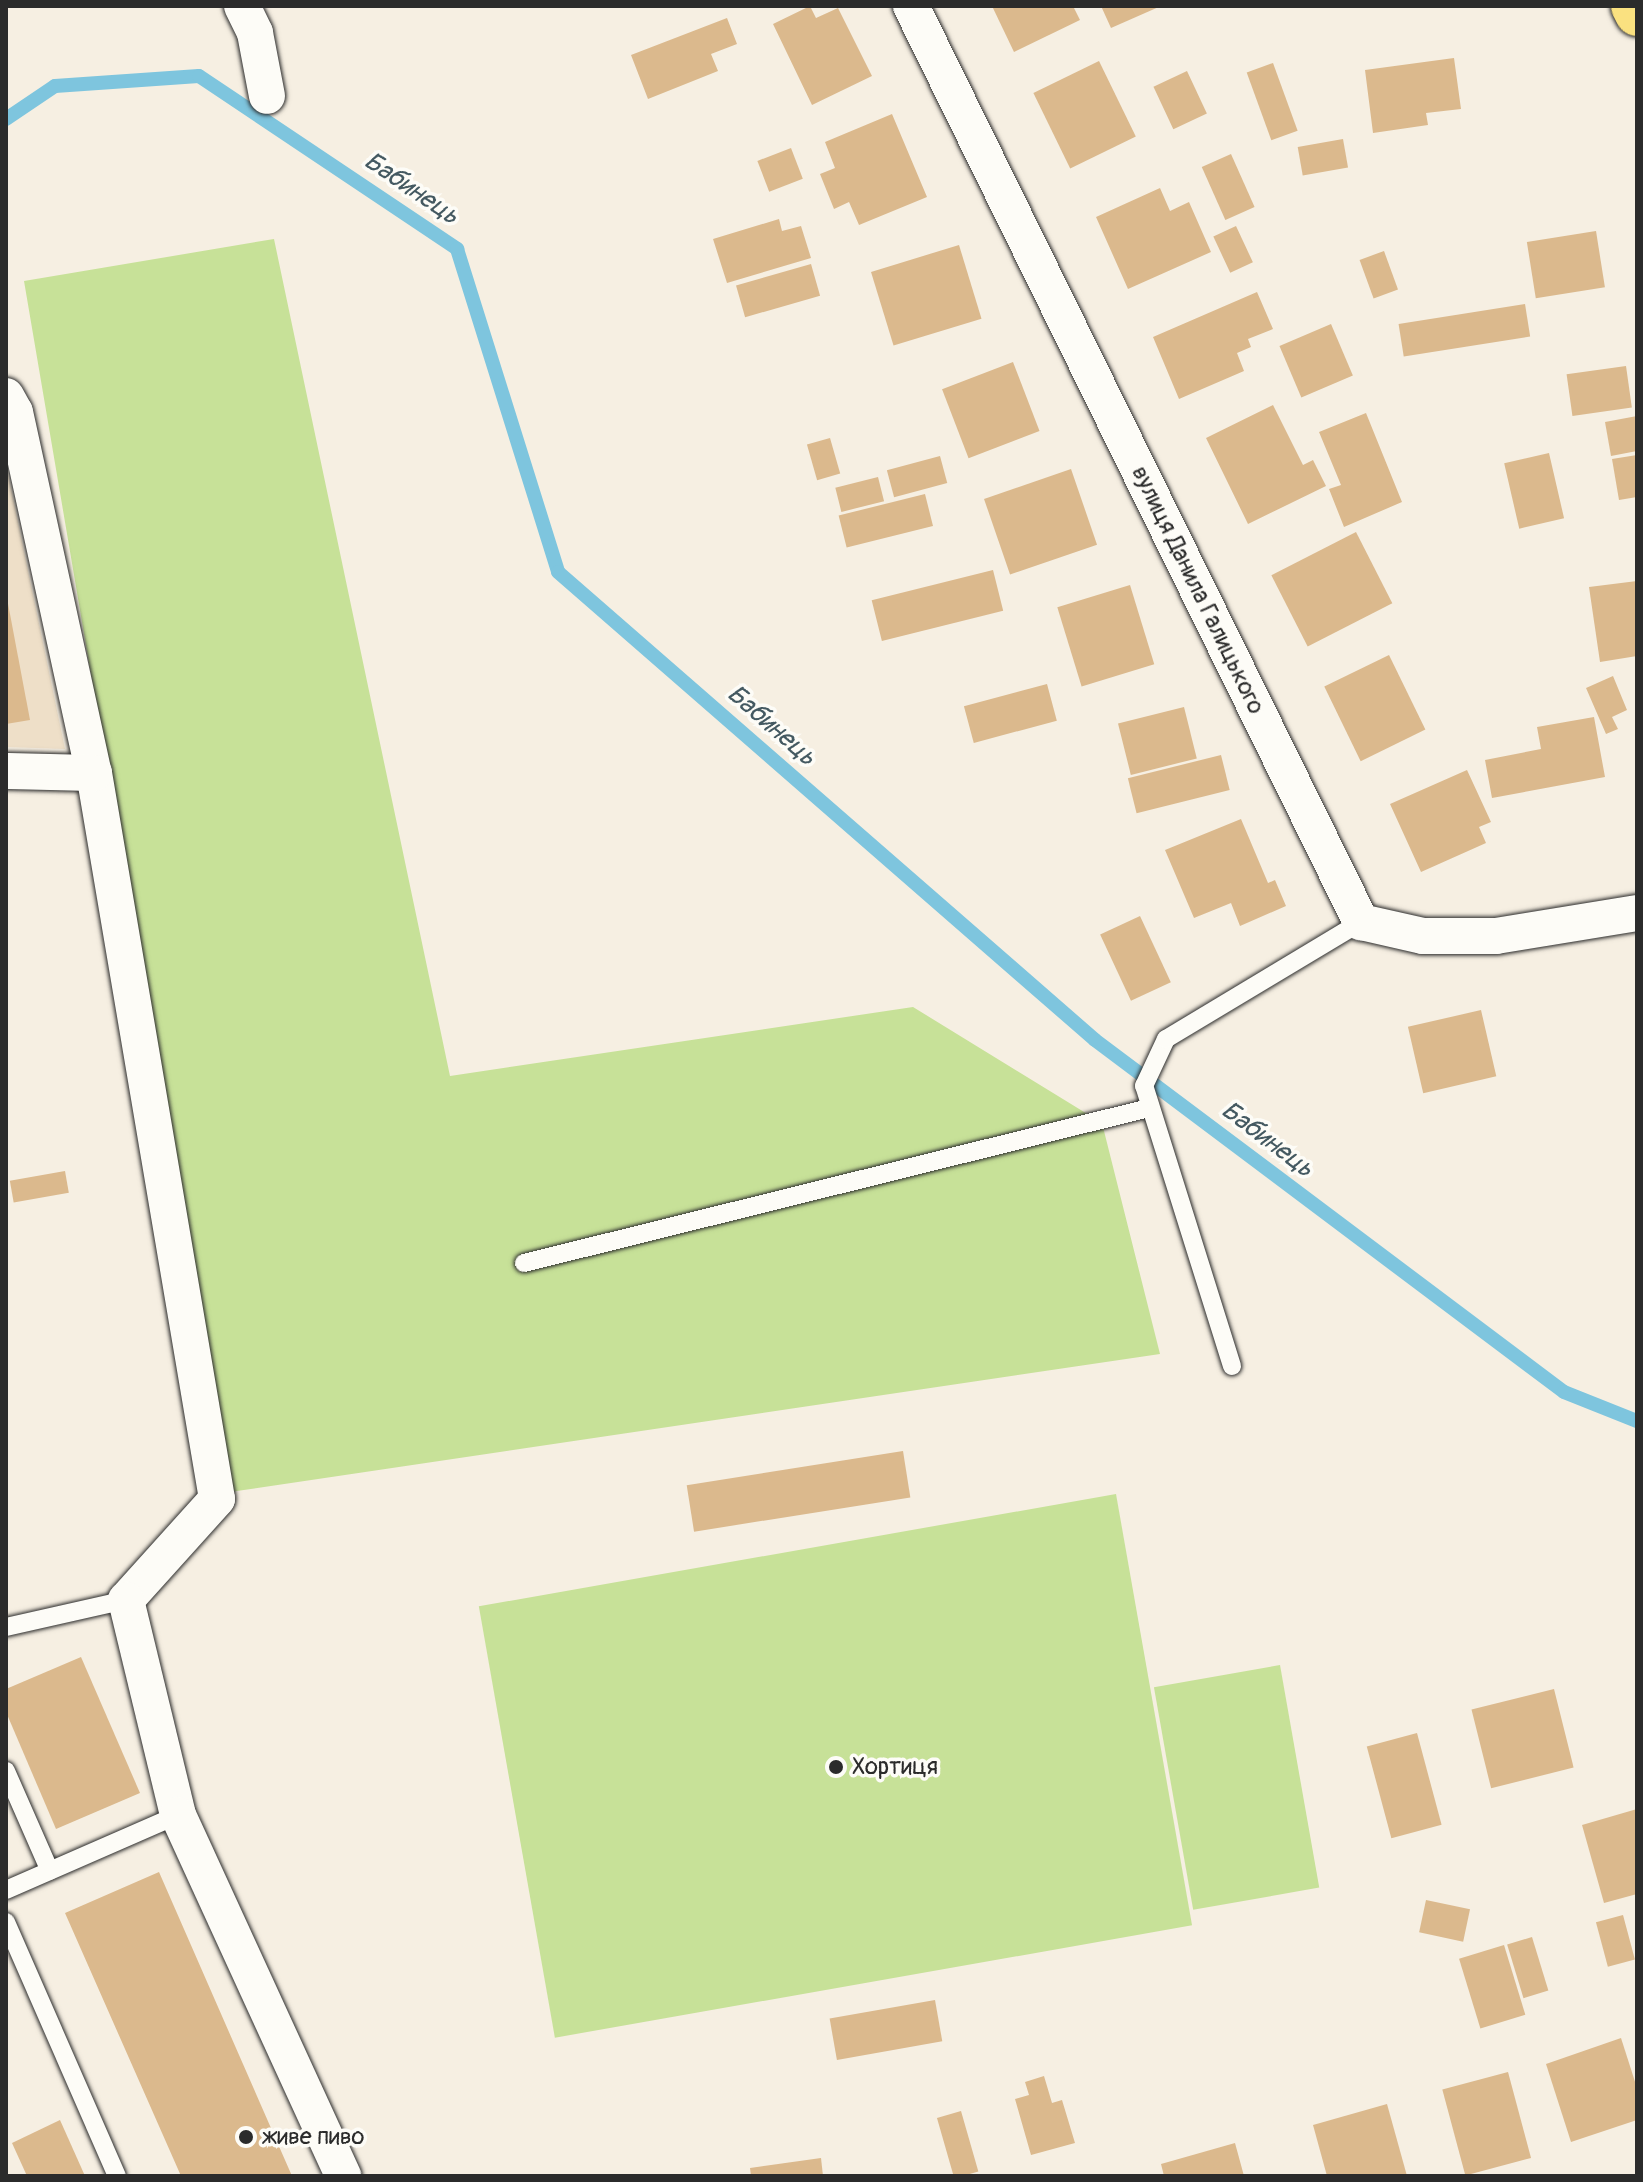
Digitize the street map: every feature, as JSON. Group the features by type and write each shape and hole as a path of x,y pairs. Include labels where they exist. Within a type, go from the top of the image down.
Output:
{"main road":[{"path":"1633,6 1637,14"}],"street":[{"path":"242,6 255,33 267,96"},
{"name":"вулиця Данила Галицького","path":"911,6 1361,922"},
{"path":"6,396 15,412 94,773 217,1499 126,1600 178,1815 343,2176"},
{"path":"6,771 94,773"},
{"path":"1361,922 1423,936 1496,936 1637,913"}],"lane":[{"path":"1232,1366 1144,1086 1166,1039 1361,922"},
{"path":"524,1263 1149,1108"},
{"path":"6,1627 126,1600"},
{"path":"6,1771 50,1871"},
{"path":"6,1890 178,1815"},
{"path":"6,1922 117,2176"}],"shaded area":[{"path":"6,464 65,749 6,747"}],"green space":[{"path":"274,239 450,1076 913,1007 1102,1123 1160,1354 230,1492 24,281"},
{"name":"Хортиця","path":"1116,1494 1192,1925 555,2038 479,1606"},
{"path":"1280,1665 1319,1888 1193,1910 1154,1687"}],"building":[{"path":"810,6 816,18 838,8 872,76 812,105 773,24"},
{"path":"992,6 1073,6 1080,20 1014,52"},
{"path":"1101,6 1161,6 1111,28"},
{"path":"727,18 737,44 711,54 718,71 648,99 631,55"},
{"path":"1454,58 1461,109 1426,113 1428,125 1373,133 1365,70"},
{"path":"1099,61 1136,136 1070,168 1033,93"},
{"path":"1273,63 1298,131 1271,140 1247,73"},
{"path":"1187,71 1207,114 1173,129 1153,87"},
{"path":"892,114 927,197 859,225 849,202 834,209 820,174 835,168 825,142"},
{"path":"1343,139 1348,168 1303,176 1298,147"},
{"path":"791,148 803,179 769,192 757,161"},
{"path":"1231,154 1255,207 1225,220 1202,167"},
{"path":"1160,188 1170,211 1189,202 1211,252 1128,289 1096,217"},
{"path":"779,219 782,231 801,226 811,258 727,283 713,239"},
{"path":"1236,226 1253,262 1230,273 1213,237"},
{"path":"1596,231 1605,287 1536,298 1527,242"},
{"path":"959,245 982,319 894,346 871,272"},
{"path":"1384,251 1398,290 1374,298 1360,260"},
{"path":"811,264 820,296 745,317 736,285"},
{"path":"1257,292 1273,329 1248,339 1251,347 1237,353 1244,371 1179,399 1153,337"},
{"path":"1525,304 1530,337 1404,357 1399,324"},
{"path":"1331,324 1353,376 1301,397 1279,346"},
{"path":"1013,362 1040,431 969,458 942,389"},
{"path":"1626,366 1632,408 1572,416 1567,374"},
{"path":"1273,405 1303,465 1313,460 1326,486 1248,524 1206,438"},
{"path":"1366,413 1402,502 1344,527 1329,489 1341,485 1319,432"},
{"path":"1637,416 1637,451 1611,456 1605,422"},
{"path":"830,438 840,474 817,480 807,445"},
{"path":"1549,453 1564,518 1519,529 1504,463"},
{"path":"1637,455 1637,497 1619,500 1612,459"},
{"path":"940,456 947,483 894,497 887,470"},
{"path":"1071,469 1097,545 1010,575 984,499"},
{"path":"878,477 884,501 841,512 835,488"},
{"path":"925,494 933,526 847,548 839,516"},
{"path":"1356,532 1392,603 1308,646 1271,575"},
{"path":"993,570 1003,611 882,641 872,600"},
{"path":"1637,581 1637,656 1600,662 1589,587"},
{"path":"1130,585 1154,664 1082,687 1057,607"},
{"path":"6,593 30,720 6,724"},
{"path":"1389,655 1425,730 1361,761 1324,687"},
{"path":"1613,676 1627,710 1612,717 1618,729 1606,734 1586,688"},
{"path":"1047,684 1057,721 974,743 964,706"},
{"path":"1184,707 1197,758 1131,775 1118,723"},
{"path":"1594,717 1605,777 1492,798 1485,760 1541,749 1537,727"},
{"path":"1221,755 1230,790 1137,813 1128,778"},
{"path":"1467,770 1491,822 1479,827 1486,843 1421,872 1390,804"},
{"path":"1241,819 1268,883 1275,880 1286,906 1240,926 1231,903 1194,918 1165,850"},
{"path":"1140,916 1171,982 1131,1001 1100,935"},
{"path":"1481,1010 1496,1076 1423,1093 1408,1027"},
{"path":"65,1171 69,1193 14,1202 10,1181"},
{"path":"903,1451 910,1497 694,1532 687,1485"},
{"path":"81,1657 140,1793 56,1829 6,1712 6,1689"},
{"path":"1554,1689 1574,1768 1491,1788 1472,1710"},
{"path":"1417,1733 1442,1825 1391,1838 1367,1746"},
{"path":"1637,1809 1637,1894 1604,1903 1582,1825"},
{"path":"159,1872 292,2176 181,2176 65,1913"},
{"path":"1426,1900 1470,1909 1463,1942 1419,1932"},
{"path":"1623,1915 1635,1959 1608,1967 1596,1922"},
{"path":"1532,1937 1548,1991 1524,1998 1507,1945"},
{"path":"1504,1945 1525,2015 1480,2029 1459,1959"},
{"path":"935,2000 942,2041 837,2060 830,2019"},
{"path":"1621,2038 1637,2088 1637,2120 1571,2142 1546,2064"},
{"path":"1508,2072 1531,2158 1465,2176 1442,2090"},
{"path":"1044,2076 1052,2103 1062,2100 1075,2143 1031,2155 1015,2099 1029,2095 1025,2082"},
{"path":"1387,2104 1407,2176 1327,2176 1313,2125"},
{"path":"961,2111 978,2172 954,2176 937,2118"},
{"path":"60,2120 85,2176 27,2176 12,2143"},
{"path":"1235,2143 1244,2176 1164,2176 1161,2164"},
{"path":"821,2158 823,2176 751,2176 750,2168"}],"waterway":[{"name":"Бабинець","path":"6,119 55,86 199,76 457,249 558,572 1095,1040 1564,1392 1637,1421"}],"place":[{"name":"Хортиця","path":"836,1767"},
{"name":"живе пиво","path":"246,2137"}]}
